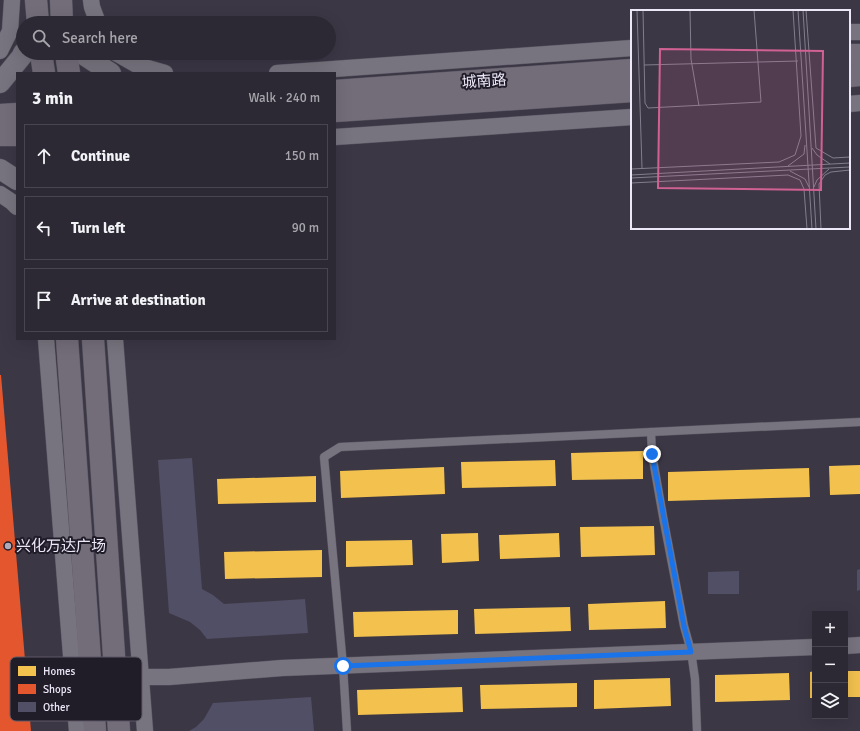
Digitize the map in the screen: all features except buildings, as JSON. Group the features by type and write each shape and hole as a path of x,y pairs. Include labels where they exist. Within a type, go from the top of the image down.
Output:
{"main road":[{"path":"42,60 44,72"},
{"path":"67,60 69,72"},
{"name":"城南路","path":"336,91 631,70"},
{"path":"850,76 860,75"},
{"name":"城南路","path":"336,111 631,91"},
{"path":"0,115 16,114"},
{"path":"0,135 16,135"},
{"path":"67,340 90,657"},
{"path":"93,340 114,657"},
{"path":"94,721 95,731"},
{"path":"118,721 119,731"}],"street":[{"path":"0,51 10,32 12,0"},
{"path":"91,0 95,16"},
{"path":"291,72 631,48"},
{"path":"0,83 19,60"},
{"path":"90,60 109,72"},
{"path":"128,60 137,65 162,72"},
{"path":"850,104 860,103"},
{"path":"336,137 631,117"},
{"path":"0,169 16,179"},
{"path":"0,194 12,202 16,207"},
{"path":"46,340 70,657"},
{"path":"115,340 139,657"},
{"path":"848,646 860,645"},
{"path":"142,677 169,677 282,668 812,647"},
{"path":"142,699 145,731"},
{"path":"75,721 76,731"}],"lane":[{"path":"347,731 343,666 324,457 340,446 860,422"},
{"path":"651,432 652,454 662,515 684,626 691,652 695,679 697,731"}],"place":[{"name":"兴化万达广场","path":"8,546"}],"route":[{"path":"343,666 691,652 684,626 652,454"}]}
